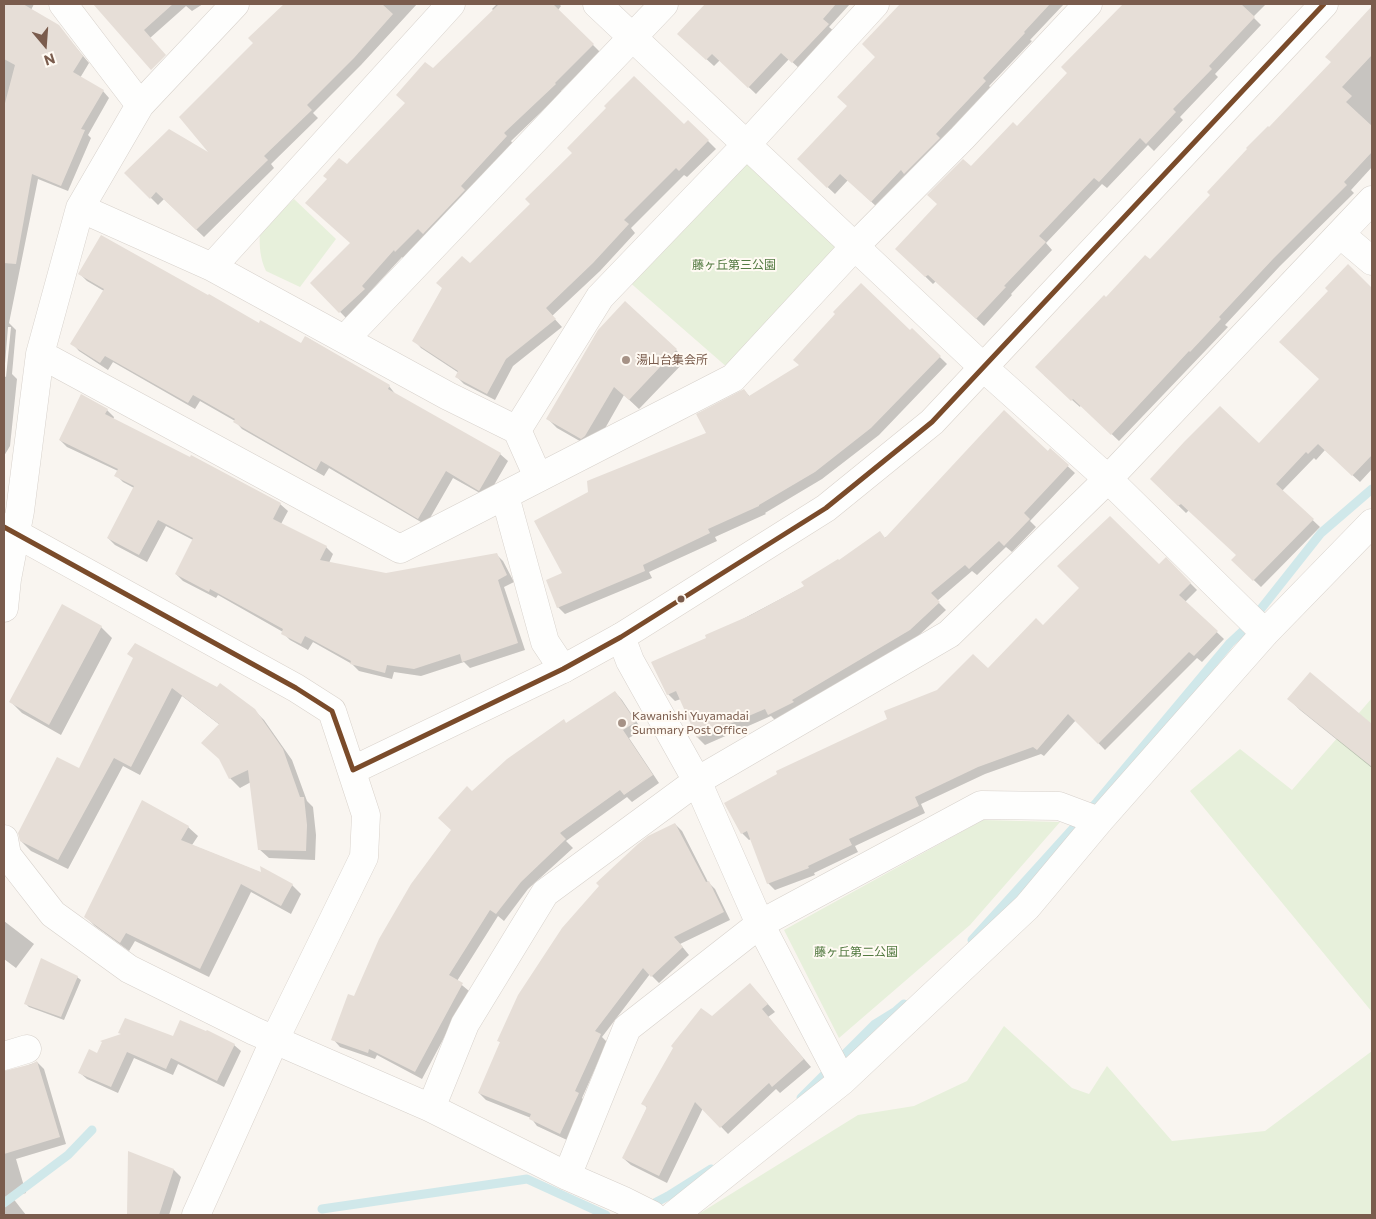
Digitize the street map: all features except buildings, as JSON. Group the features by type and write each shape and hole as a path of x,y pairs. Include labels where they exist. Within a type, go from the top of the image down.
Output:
{"street":[{"path":"62,4 140,105"},
{"path":"4,608 9,530 20,511 40,354 80,208 140,105 234,4"},
{"path":"212,267 451,4"},
{"path":"596,4 984,368 1108,479 1264,632"},
{"path":"345,339 664,4"},
{"path":"517,430 600,297 747,144 875,4"},
{"path":"40,354 400,549 733,378 855,246 962,138 1088,4"},
{"path":"353,770 563,669 621,637 826,508 932,422 1324,4"},
{"path":"431,1108 465,1024 545,893 697,781 949,634 1108,479 1372,200"},
{"path":"80,208 212,267 448,396 517,430 538,477"},
{"path":"1340,234 1372,261"},
{"path":"505,496 546,642 563,669"},
{"path":"674,1215 842,1081 1027,907 1099,821 1264,632 1372,523"},
{"path":"9,530 296,688 332,711 353,770 366,815 364,857 275,1039 196,1215"},
{"path":"621,637 630,661 697,781 760,924 842,1081"},
{"path":"567,1176 627,1028 760,924 981,805 1059,806 1099,821"},
{"path":"4,839 7,855 52,914 129,969 254,1031 431,1108 567,1176 652,1215"}],"green space":[{"name":"藤ヶ丘第三公園","path":"746,160 839,247 728,368 627,280"},
{"path":"294,199 336,239 300,287 266,271 260,247 260,231"},
{"path":"1372,698 1372,1012 1190,791 1240,749 1292,790"},
{"name":"藤ヶ丘第二公園","path":"983,820 1060,822 970,925 839,1038 784,930"},
{"path":"1004,1026 1072,1088 1089,1094 1107,1066 1172,1141 1265,1131 1372,1051 1372,1215 697,1215 858,1115 914,1106 967,1081"}],"waterway":[{"path":"972,940 1097,802 1230,643 1245,629 1321,533 1372,489"},
{"path":"801,1098 875,1024 904,1004"},
{"path":"4,1203 68,1155 92,1130"},
{"path":"647,1207 711,1169"},
{"path":"322,1209 527,1179 606,1215"}],"transit line":[{"path":"4,527 296,688 332,711 353,770 563,669 621,637 826,508 932,422 1324,4"}],"place":[{"name":"湯山台集会所","path":"626,360"},
{"name":"Kawanishi Yuyamadai Summary Post Office","path":"622,723"}]}
